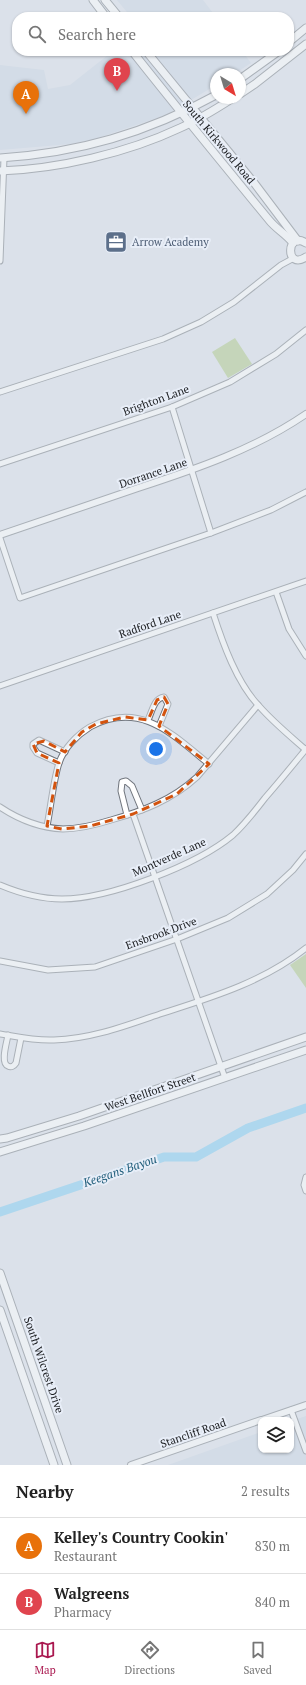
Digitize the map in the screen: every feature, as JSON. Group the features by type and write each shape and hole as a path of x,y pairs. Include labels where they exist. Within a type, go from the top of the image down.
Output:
{"main road":[{"path":"93,0 102,12"},
{"path":"105,0 115,12"},
{"path":"294,38 306,28"},
{"path":"294,53 306,44"},
{"name":"South Kirkwood Road","path":"136,56 180,113 248,193 270,222 295,242"},
{"name":"South Kirkwood Road","path":"150,56 255,184 295,242"},
{"path":"246,75 272,56"},
{"path":"246,90 291,56"},
{"path":"2,158 28,156 92,145 130,134 193,108 210,98"},
{"path":"2,171 44,168 94,157 131,146 180,128 223,104"},
{"path":"92,145 94,157"},
{"path":"300,259 290,248 295,242 306,243"},
{"name":"West Bellfort Street","path":"3,1138 121,1101 306,1037"},
{"name":"West Bellfort Street","path":"0,1152 126,1112 306,1050"},
{"path":"121,1101 126,1112"},
{"path":"3,1138 11,1149"},
{"name":"South Wilcrest Drive","path":"0,1273 3,1292 47,1407 67,1465"},
{"path":"0,1310 54,1465"},
{"path":"35,1411 47,1407"}],"street":[{"path":"0,261 2,158"},
{"path":"0,392 163,339 201,322 234,302 281,265 300,259"},
{"name":"Brighton Lane","path":"0,464 172,407 230,382 276,354 306,330"},
{"path":"172,407 212,533"},
{"name":"Dorrance Lane","path":"0,536 192,470 239,452 287,427 306,414"},
{"path":"0,536 20,598 212,533 271,510 306,492"},
{"name":"Radford Lane","path":"0,686 306,581"},
{"path":"276,592 289,629 306,656"},
{"path":"213,614 226,651 245,686 258,705 306,749"},
{"path":"148,720 157,700 160,697 164,697 168,704 159,726"},
{"path":"0,807 16,817 62,829 90,826 133,814 177,794 197,777 258,705"},
{"path":"47,826 59,763 65,752 82,732 96,724 112,718 125,717 137,717 148,720 159,726 209,764"},
{"path":"59,763 37,753 33,747 33,744 39,740 44,741 65,752"},
{"name":"Montverde Lane","path":"0,885 18,893 62,899 102,894 155,877 207,853 233,835 245,823 306,749"},
{"path":"126,816 121,791 122,782 126,781 132,786 142,810"},
{"path":"133,814 225,1078"},
{"name":"Ensbrook Drive","path":"0,961 48,970 95,966 177,939 228,918 267,894 293,870 306,854"},
{"path":"0,1034 21,1038 53,1040 98,1034 199,1002 266,974 283,965 306,948"},
{"path":"8,1035 4,1060 5,1064 9,1067 16,1063 21,1038"},
{"path":"306,1177 304,1185 306,1191"},
{"name":"Stancliff Road","path":"271,1417 306,1405"},
{"path":"291,1410 306,1451"},
{"name":"Stancliff Road","path":"131,1465 258,1421"}],"highlighted area":[{"path":"164,697 168,704 159,726 209,764 177,794 133,814 90,826 62,829 47,826 59,763 37,753 33,744 44,741 65,752 82,732 96,724 125,717 148,720 157,700"}],"shaded area":[{"path":"117,0 203,0 212,12 127,12"},
{"path":"107,56 246,56 251,63 243,68 210,68 210,89 166,115 83,143 0,150 0,65 44,70 48,89 70,85"},
{"path":"306,1416 306,1465 168,1465 258,1433 258,1453 294,1453 294,1420"}],"green space":[{"path":"235,338 252,364 228,378 212,352"},
{"path":"306,954 306,988 290,965"}],"waterway":[{"name":"Keegans Bayou","path":"0,1212 164,1157 196,1157 248,1128 306,1108"}],"place":[{"name":"Walgreens","path":"117,91"},
{"name":"Kelley's Country Cookin'","path":"26,114"},
{"name":"Arrow Academy","path":"116,242"}]}
